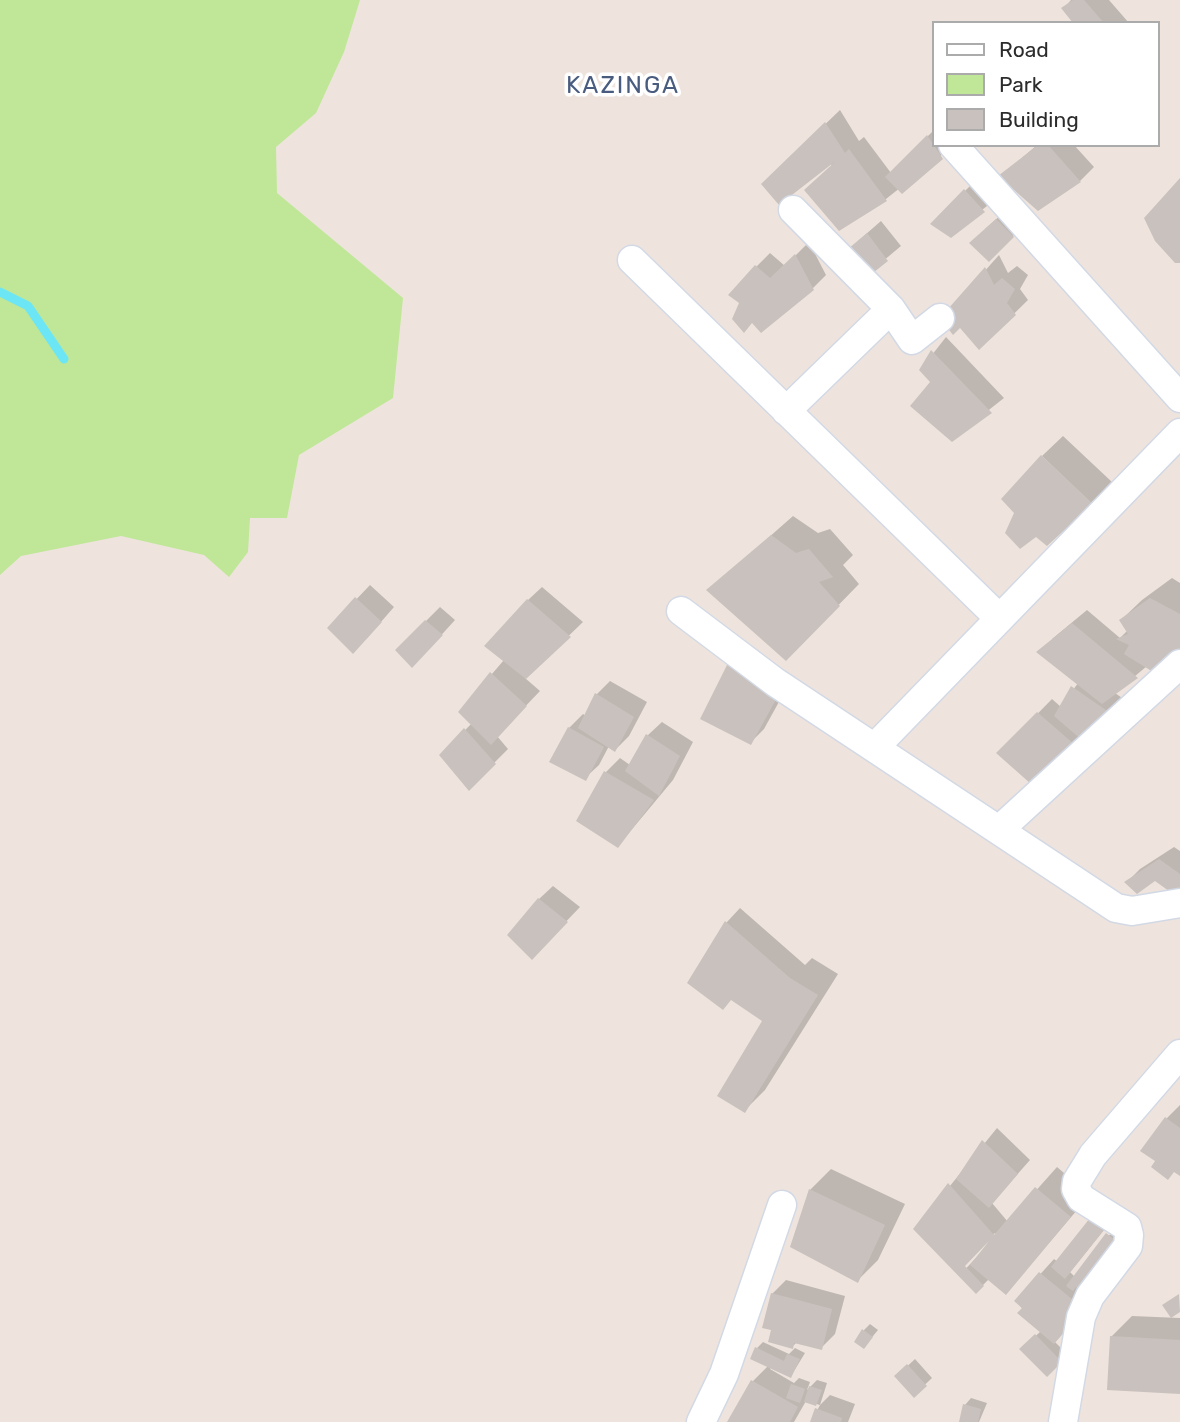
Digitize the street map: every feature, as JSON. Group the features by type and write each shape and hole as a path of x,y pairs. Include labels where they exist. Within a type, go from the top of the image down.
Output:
{"street":[{"path":"955,147 1180,398"},
{"path":"793,210 899,320 931,349"},
{"path":"632,260 999,618"},
{"path":"899,320 912,340 940,318"},
{"path":"786,411 899,320"},
{"path":"875,747 1180,433"},
{"path":"681,611 775,682 1116,908 1132,911 1180,903"},
{"path":"1000,829 1180,664"},
{"path":"1063,1422 1081,1317 1090,1296 1128,1246 1129,1235 1127,1227 1081,1198 1076,1189 1077,1181 1093,1155 1180,1054"},
{"path":"701,1422 724,1374 782,1205"}],"green space":[{"path":"0,0 360,0 344,52 316,113 276,147 277,193 403,298 393,398 299,455 287,518 250,518 248,552 229,577 204,555 121,536 21,556 0,575"}],"building":[{"path":"1073,0 1084,0 1102,21 1071,21 1061,8"},
{"path":"825,122 845,153 849,149 887,201 839,231 804,190 837,160 779,205 761,184"},
{"path":"927,135 932,147 935,147 943,159 902,194 885,177"},
{"path":"1035,147 1050,147 1081,182 1038,211 998,176"},
{"path":"1180,178 1180,263 1175,263 1155,241 1144,218"},
{"path":"964,189 985,212 951,238 930,224"},
{"path":"996,219 1014,237 989,262 969,243"},
{"path":"867,233 888,261 864,280 842,254"},
{"path":"795,254 814,290 761,333 752,323 744,333 732,319 739,303 728,295 755,265 770,278"},
{"path":"985,267 994,285 1002,278 1015,289 1007,303 1016,315 979,350 960,328 953,335 940,318"},
{"path":"931,350 992,413 952,442 910,406 930,382 919,370"},
{"path":"1041,455 1093,504 1047,546 1036,537 1020,549 1005,533 1014,513 1001,499"},
{"path":"771,535 796,553 809,549 833,577 819,582 840,606 786,661 706,590"},
{"path":"355,597 382,622 353,654 327,628"},
{"path":"1150,598 1180,614 1180,658 1158,675 1124,654 1129,645 1116,639 1128,634 1119,620"},
{"path":"527,599 571,637 526,679 484,646"},
{"path":"425,620 443,635 412,668 395,650"},
{"path":"1072,623 1138,678 1102,704 1036,652"},
{"path":"729,661 779,694 751,745 700,719"},
{"path":"490,672 527,706 491,745 458,712"},
{"path":"1071,686 1113,715 1083,741 1054,716"},
{"path":"595,693 634,717 615,752 578,728"},
{"path":"1037,712 1075,745 1031,784 996,753"},
{"path":"568,727 604,747 586,781 549,762"},
{"path":"464,728 496,764 469,791 439,755"},
{"path":"646,734 680,756 659,796 625,771"},
{"path":"604,771 654,800 618,848 576,821"},
{"path":"1159,859 1180,874 1180,899 1155,881 1137,894 1124,882"},
{"path":"538,898 568,922 532,960 507,935"},
{"path":"725,921 790,978 818,995 745,1113 717,1096 762,1021 731,1000 723,1010 687,983"},
{"path":"1165,1117 1180,1128 1180,1176 1174,1172 1168,1180 1151,1167 1155,1161 1140,1151"},
{"path":"982,1140 1018,1174 989,1208 956,1179"},
{"path":"948,1183 994,1235 1035,1187 1071,1217 1006,1295 970,1265 989,1241 965,1266 984,1286 976,1294 913,1229"},
{"path":"809,1189 885,1225 858,1283 790,1247"},
{"path":"1090,1218 1104,1230 1065,1279 1051,1267"},
{"path":"1106,1233 1125,1248 1088,1297 1076,1287 1073,1291 1066,1286"},
{"path":"1039,1272 1084,1309 1054,1344 1017,1313 1022,1308 1014,1301"},
{"path":"771,1293 832,1309 822,1350 794,1343 793,1349 768,1342 771,1330 762,1328"},
{"path":"1179,1294 1180,1312 1171,1318 1162,1305"},
{"path":"862,1329 873,1337 864,1349 854,1342"},
{"path":"1035,1334 1062,1362 1047,1377 1019,1349"},
{"path":"1110,1336 1180,1340 1180,1394 1107,1390"},
{"path":"755,1347 784,1361 787,1354 800,1359 791,1378 750,1359"},
{"path":"907,1364 927,1386 914,1398 894,1376"},
{"path":"751,1380 798,1407 790,1422 727,1422"},
{"path":"791,1384 805,1389 800,1403 786,1398"},
{"path":"809,1386 822,1390 816,1406 804,1402"},
{"path":"963,1404 981,1409 978,1422 959,1422"},
{"path":"815,1408 842,1418 841,1422 810,1422"}],"waterway":[{"path":"0,292 28,306 64,359"}],"district":[{"name":"KAZINGA","path":"623,86"}]}
